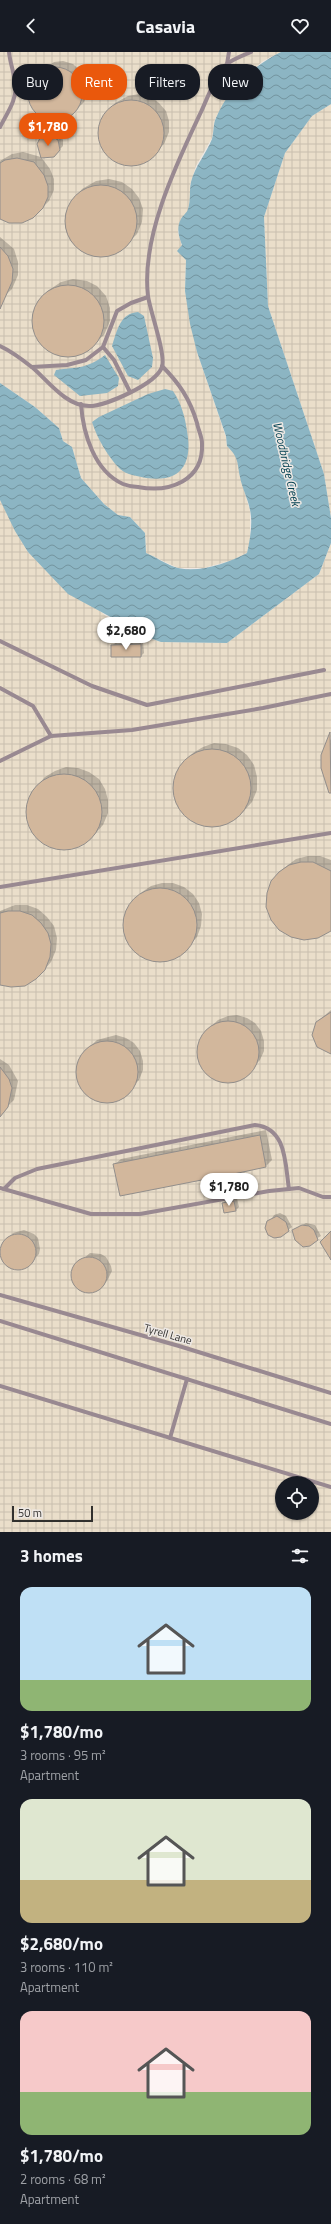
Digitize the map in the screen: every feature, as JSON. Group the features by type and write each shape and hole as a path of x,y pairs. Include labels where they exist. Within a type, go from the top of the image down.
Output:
{"lane":[{"path":"0,127 15,99 15,83 10,64 9,52"},
{"path":"227,64 229,52"},
{"path":"227,64 251,52"},
{"path":"0,346 32,367 58,391 81,404 89,406 113,400 146,384 157,376 162,366 156,323 148,297 148,274 152,244 162,201 172,174 208,96"},
{"path":"32,367 67,364 86,360 103,347 117,311 131,303 148,297"},
{"path":"103,347 114,360 130,392"},
{"path":"81,404 83,424 89,444 107,472 124,485 152,490 169,488 187,480 199,464 202,443 193,412 183,388 162,366"},
{"path":"0,641 92,686 147,705 324,670"},
{"path":"0,688 32,706 51,736"},
{"path":"0,761 51,736 132,730 263,708 331,694"},
{"path":"0,887 331,833"},
{"path":"2,1189 15,1178 37,1169 255,1125 265,1126 275,1132 282,1143 290,1189"},
{"path":"2,1189 92,1214 140,1214 300,1188 323,1197 331,1197"},
{"name":"Tyrell Lane","path":"0,1295 179,1346 331,1393"},
{"path":"0,1321 331,1424"},
{"path":"170,1438 186,1379"},
{"path":"0,1386 331,1487"}],"shaded area":[{"path":"0,52 281,52 260,64 208,64 208,100 227,100 215,119 212,138 196,166 190,185 191,194 188,211 181,220 178,232 186,260 185,291 197,352 226,437 227,446 235,454 240,465 240,476 250,511 250,541 247,553 233,560 204,568 178,568 146,553 145,533 130,517 118,515 104,504 81,478 72,447 63,441 59,428 35,407 0,383"},
{"path":"331,104 331,518 324,474 268,306 264,217 285,153 312,116"},
{"path":"0,500 28,552 106,616 131,628 138,634 161,642 227,643 319,574 331,543 331,1532 0,1532"}],"water":[{"name":"Woodbridge Creek","path":"281,52 331,52 331,104 312,116 285,153 264,217 268,306 324,474 331,518 331,543 319,574 227,643 161,642 138,634 131,628 68,594 28,552 15,531 0,500 0,383 35,407 59,428 63,441 72,447 81,478 104,504 118,515 130,517 145,533 146,553 174,567 195,569 214,566 247,553 251,526 250,510 241,481 237,460 227,446 226,436 197,352 190,324 185,291 186,260 177,251 182,245 178,229 179,222 188,209 190,185 193,176 212,139 215,120 221,107 225,100 263,100 263,64 261,64"},
{"path":"138,312 144,316 153,358 152,367 138,380 128,376 112,346 123,319 132,313"},
{"path":"105,355 119,378 118,386 107,393 80,396 54,375 56,370 76,368 87,365 99,360"},
{"path":"165,389 173,391 184,415 188,443 186,462 182,469 176,474 158,479 146,478 126,473 120,469 103,447 92,422 99,417 148,394"}],"building":[{"path":"63,68 70,72 71,100 82,100 74,113 60,121 50,121 36,113 28,100 63,100"},
{"path":"131,100 143,103 154,110 161,121 164,133 161,145 154,156 143,163 131,166 119,163 108,156 101,145 98,133 101,121 108,110 119,103"},
{"path":"48,134 58,140 60,150 54,157 41,158 37,144 40,138"},
{"path":"17,158 34,162 44,175 48,186 48,197 43,208 33,218 22,223 9,223 0,219 0,163 5,160"},
{"path":"94,185 108,185 115,187 127,195 135,207 137,221 135,235 127,247 115,255 108,257 94,257 87,255 75,247 67,235 65,228 65,214 67,207 75,195 87,187"},
{"path":"0,247 8,256 13,269 12,282 0,309"},
{"path":"68,285 88,291 98,301 104,321 98,341 88,351 68,357 48,351 38,341 32,321 38,301 48,291"},
{"path":"141,644 141,657 111,657 111,645"},
{"path":"330,732 331,793 329,793 321,768 321,755"},
{"path":"212,749 227,752 240,760 248,773 251,788 248,803 240,816 227,824 212,827 197,824 184,816 176,803 173,788 176,773 184,760 197,752"},
{"path":"57,774 71,774 85,780 96,791 102,805 102,819 99,827 91,839 85,844 71,850 57,850 43,844 32,833 26,819 26,805 32,791 43,780"},
{"path":"301,862 313,862 331,871 331,931 318,938 304,940 291,937 279,930 271,920 266,907 267,893 271,881 279,872 289,865"},
{"path":"160,888 174,891 186,899 194,911 197,925 194,939 186,951 174,959 160,962 146,959 134,951 126,939 123,925 126,911 134,899 146,891"},
{"path":"20,911 32,915 41,923 48,933 51,944 50,957 45,970 36,979 25,986 11,987 0,985 0,913"},
{"path":"331,1012 331,1054 317,1047 312,1035 316,1022"},
{"path":"228,1021 245,1026 250,1030 254,1035 259,1052 254,1069 250,1074 245,1078 228,1083 211,1078 206,1074 202,1069 197,1052 202,1035 206,1030 211,1026"},
{"path":"107,1041 119,1044 129,1050 135,1060 138,1072 135,1084 129,1094 119,1100 107,1103 95,1100 85,1094 79,1084 76,1072 79,1060 85,1050 95,1044"},
{"path":"0,1067 9,1079 12,1088 8,1107 0,1117"},
{"path":"260,1135 266,1167 229,1175 233,1194 221,1196 217,1177 120,1196 113,1164"},
{"path":"234,1201 236,1211 224,1213 222,1203"},
{"path":"277,1216 286,1222 289,1231 281,1237 274,1238 268,1235 265,1228 267,1221"},
{"path":"302,1225 309,1226 314,1230 318,1240 310,1246 303,1247 295,1240 292,1230"},
{"path":"331,1231 331,1260 320,1242"},
{"path":"18,1234 31,1239 36,1252 31,1265 18,1270 5,1265 0,1252 5,1239"},
{"path":"89,1257 102,1262 107,1275 102,1288 89,1293 76,1288 71,1275 76,1262"}]}
